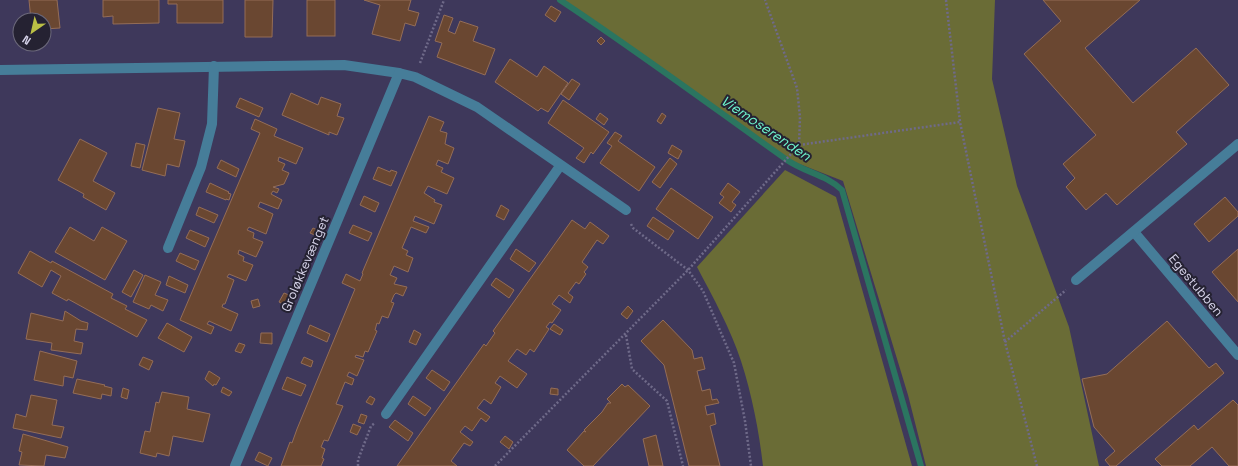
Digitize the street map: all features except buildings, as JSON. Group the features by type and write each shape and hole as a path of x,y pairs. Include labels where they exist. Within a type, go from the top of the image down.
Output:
{"street":[{"path":"0,70 214,66 344,66 399,73 415,77 477,107 560,166 626,210"},
{"path":"168,248 201,167 212,124 214,66"},
{"name":"Groløkkevænget","path":"235,466 399,73"},
{"path":"1076,280 1238,144"},
{"path":"386,414 560,166"},
{"name":"Egestubben","path":"1134,232 1238,355"}],"path":[{"path":"415,77 444,0"},
{"path":"495,466 688,270 780,169 798,145 800,117 797,88 765,0"},
{"path":"946,0 960,122 1005,342 1037,466"},
{"path":"798,145 960,122"},
{"path":"626,210 633,228 688,270 703,291 734,362 745,421 751,466"},
{"path":"1005,342 1076,280"},
{"path":"626,334 632,369 667,401 683,466"},
{"path":"358,466 358,460 371,426 386,414"}],"green space":[{"path":"560,0 995,0 992,79 1017,186 1069,327 1099,466 926,466 908,395 843,181 779,156"},
{"path":"785,170 836,197 912,466 763,466 755,413 741,361 727,326 697,267"}],"waterway":[{"name":"Viemoserenden","path":"560,0 646,59 787,160 822,177 842,190 921,466"}]}
